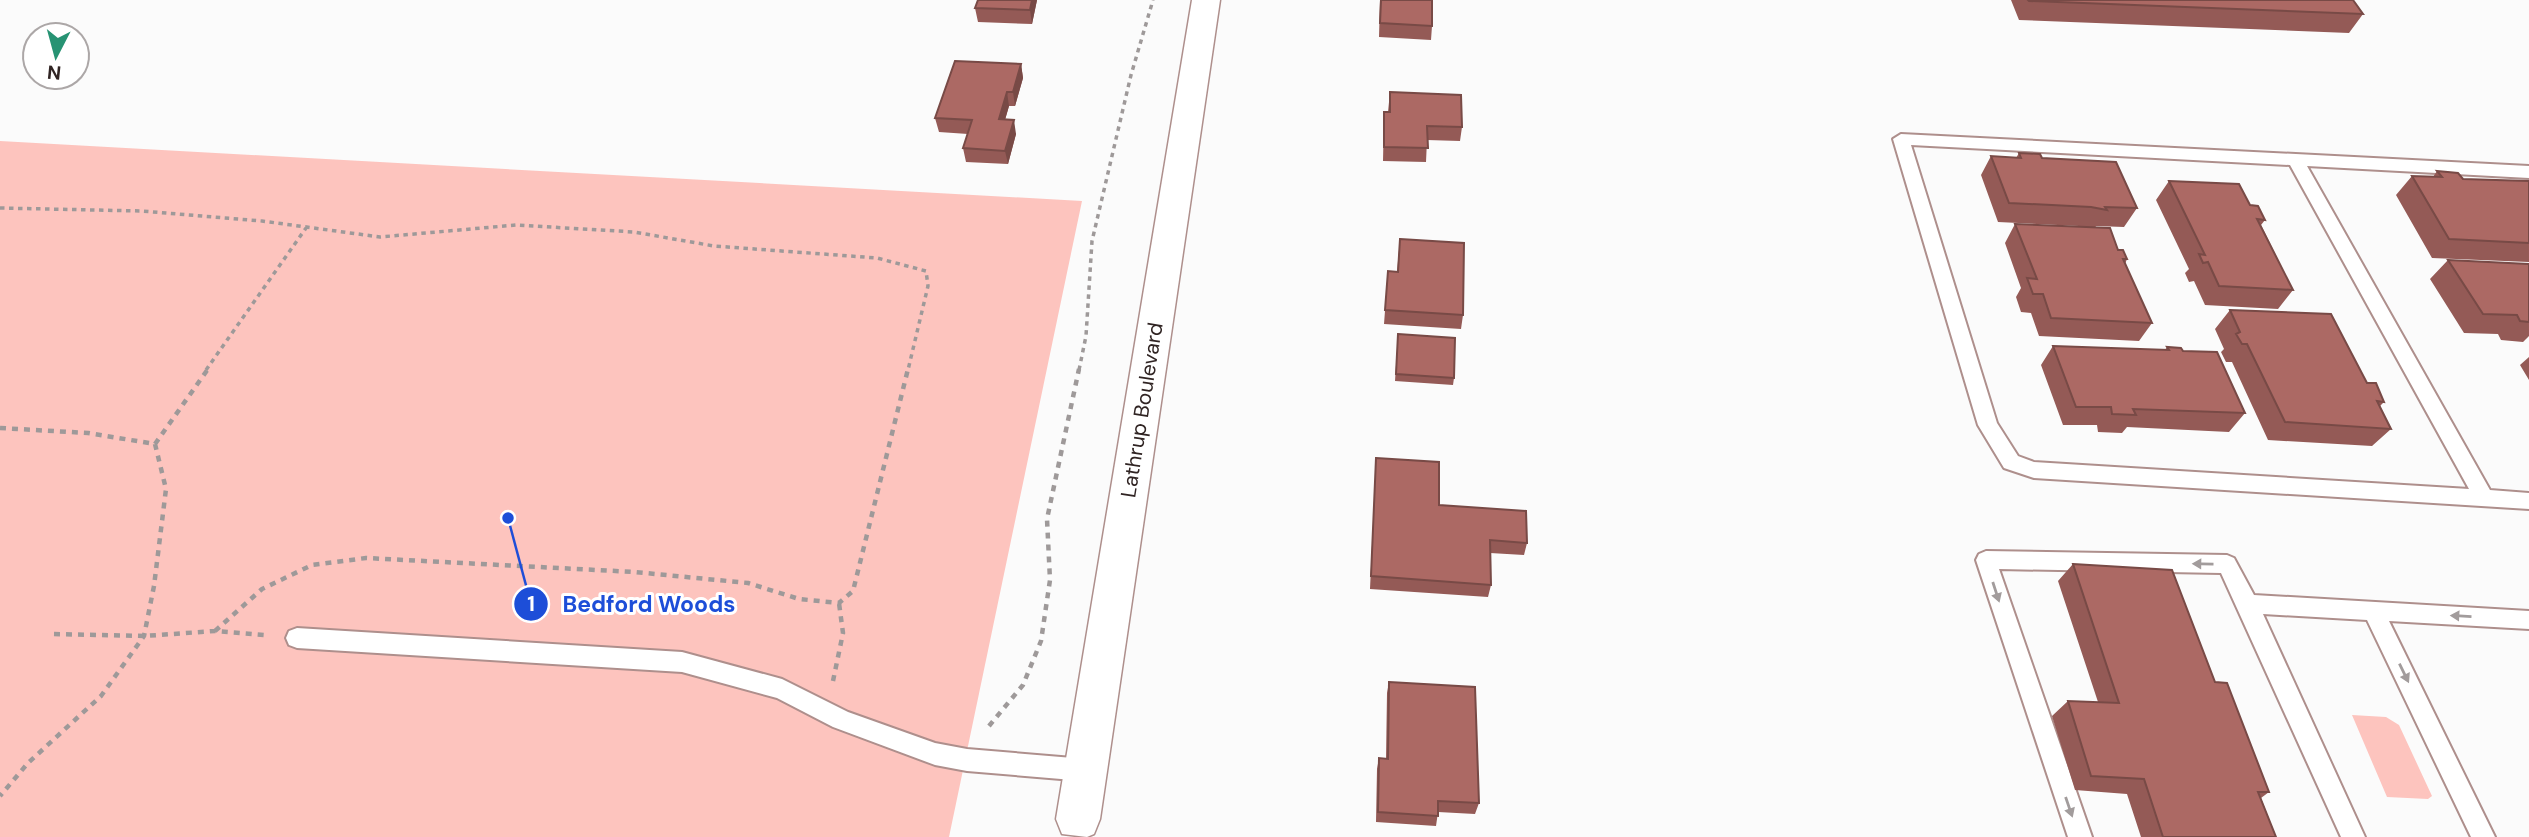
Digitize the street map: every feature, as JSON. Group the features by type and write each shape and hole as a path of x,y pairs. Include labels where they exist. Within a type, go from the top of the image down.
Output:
{"street":[{"name":"Lathrup Boulevard","path":"1078,819 1206,0"}],"lane":[{"path":"2529,172 1902,139 1988,425 2011,462 2034,470 2529,501"},
{"path":"2294,158 2484,498"},
{"path":"2080,837 1986,560 2227,564 2248,604 2353,837"},
{"path":"2248,604 2528,622"},
{"path":"2374,612 2483,837"},
{"path":"297,638 682,662 782,690 825,712 934,754 967,760 1085,770"}],"path":[{"path":"988,728 1026,681 1045,631 1051,548 1047,519 1086,336 1092,241 1131,75 1153,0"},
{"path":"0,208 142,211 262,220 306,229 380,237 516,225 634,232 714,246 877,258 926,271 928,286 863,554 853,591 839,603 799,599 748,583 635,572 366,558 312,565 262,589 215,631"},
{"path":"0,796 29,763 101,696 144,636 154,586 166,489 155,444 306,229"},
{"path":"0,428 88,433 155,444"},
{"path":"825,712 842,647 845,623 839,603"},
{"path":"54,634 144,636 215,631 297,638"}],"shaded area":[{"path":"0,141 1082,201 949,837 0,837"},
{"path":"2352,715 2386,717 2399,725 2432,796 2428,799 2387,797"}],"building":[{"path":"978,0 1032,0 1030,10 975,8"},
{"path":"1381,0 1432,0 1432,26 1380,23"},
{"path":"2353,0 2363,14 2029,1"},
{"path":"955,61 1021,64 1013,92 1007,92 999,119 1014,120 1005,151 963,148 972,120 935,118"},
{"path":"1390,92 1461,95 1462,127 1427,126 1428,148 1384,147 1384,112 1390,112"},
{"path":"2019,153 2040,154 2042,158 2116,162 2137,208 2105,207 2107,210 2009,203 1991,156 2021,158"},
{"path":"2437,171 2458,173 2463,179 2529,181 2529,243 2449,239 2412,176 2442,177"},
{"path":"2169,181 2239,184 2250,205 2258,206 2265,220 2257,219 2293,290 2219,286 2208,262 2203,263 2199,254 2205,255"},
{"path":"2015,224 2110,228 2118,250 2123,250 2127,259 2123,259 2152,323 2051,318 2043,294 2033,294 2027,278 2037,279"},
{"path":"1400,239 1464,243 1463,315 1385,310 1388,271 1398,272"},
{"path":"2448,260 2529,264 2529,322 2520,321 2517,315 2483,314"},
{"path":"2230,310 2331,314 2367,383 2376,383 2384,402 2377,401 2391,429 2285,422 2247,344 2242,344 2236,334 2240,332"},
{"path":"1398,334 1455,338 1454,378 1396,374"},
{"path":"2053,346 2169,350 2167,347 2181,348 2183,351 2217,352 2245,413 2133,409 2136,415 2112,414 2111,407 2076,407"},
{"path":"1376,458 1439,462 1439,505 1526,511 1527,543 1490,540 1491,585 1371,576"},
{"path":"2073,564 2172,570 2215,682 2227,683 2269,792 2258,792 2276,837 2163,837 2144,779 2091,776 2068,701 2119,703"},
{"path":"1389,682 1475,687 1479,803 1438,801 1438,816 1378,812 1379,758 1388,759"}],"place":[{"name":"Bedford Woods","path":"508,518"}]}
